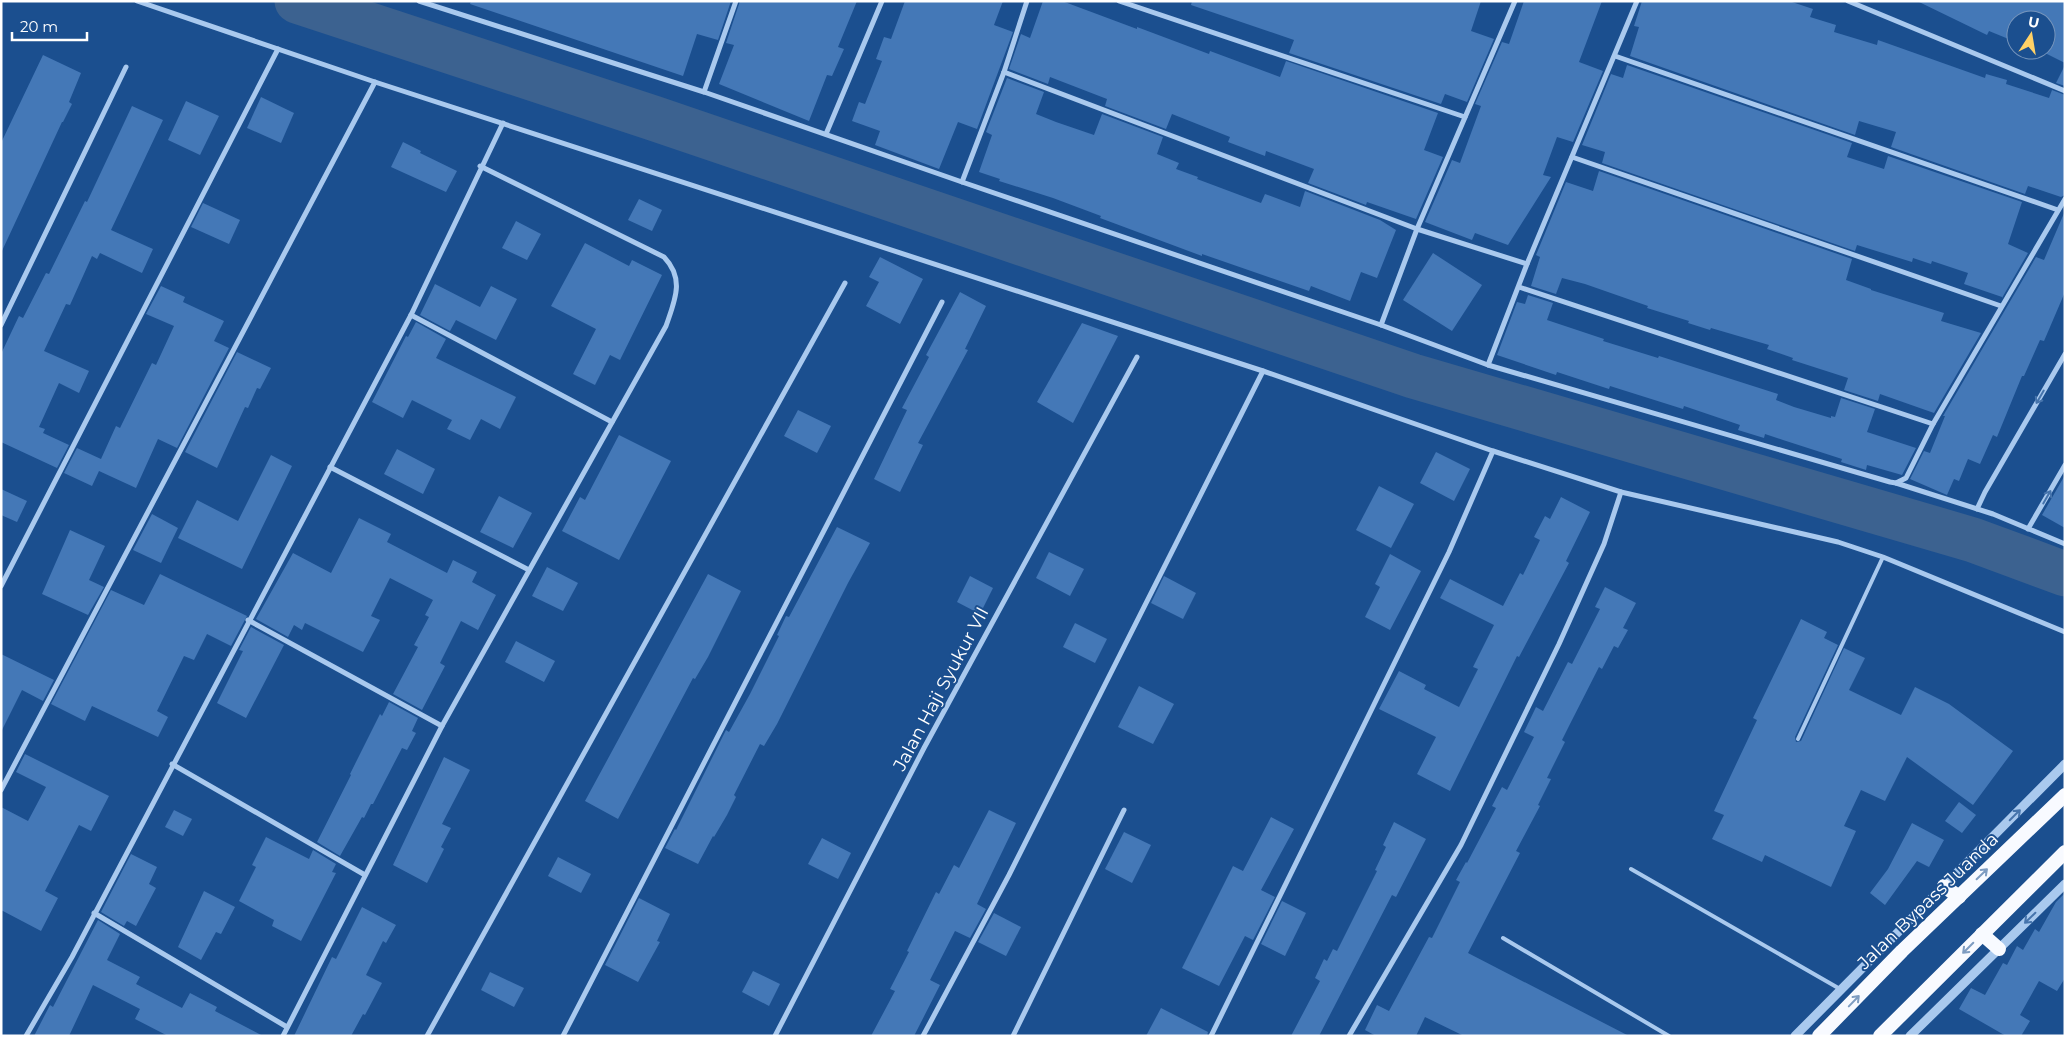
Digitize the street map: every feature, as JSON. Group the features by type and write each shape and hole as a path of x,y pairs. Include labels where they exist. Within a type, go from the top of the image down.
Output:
{"highway":[{"name":"Jalan Bypass Juanda","path":"1819,1036 2065,795"},
{"path":"1880,1036 2065,852"},
{"path":"1944,886 1959,897"},
{"path":"1982,934 1999,949"}],"street":[{"path":"137,1 375,82 1263,371 1493,451 1621,492 1838,542 1883,557 2065,632"},
{"path":"419,1 704,92 1381,325 1488,365 1896,483 1993,514 2065,544"},
{"path":"704,92 736,1"},
{"path":"826,134 882,1"},
{"path":"962,182 1004,72 1027,1"},
{"path":"1119,1 1466,117"},
{"path":"1381,325 1417,229 1515,1"},
{"path":"1488,365 1527,264 1637,1"},
{"path":"1848,1 2065,91"},
{"path":"1,586 278,49"},
{"path":"1615,56 2058,210"},
{"path":"1,325 126,67"},
{"path":"1004,72 1417,229 1527,264"},
{"path":"1,790 375,82"},
{"path":"26,1036 72,957 248,620 411,315 480,166 503,123"},
{"path":"1572,157 2001,306"},
{"path":"283,1036 442,726 666,326 676,293 674,268 664,257 480,166"},
{"path":"1896,483 1906,478 1933,424 2065,199"},
{"path":"427,1036 845,284"},
{"path":"1519,287 1933,424"},
{"path":"563,1036 942,302"},
{"path":"411,315 612,422"},
{"path":"1977,509 2065,354"},
{"name":"Jalan Haji Syukur VII","path":"775,1036 924,748 1137,358"},
{"path":"923,1036 1013,866 1263,371"},
{"path":"1211,1036 1449,552 1493,451"},
{"path":"2028,529 2065,465"},
{"path":"330,467 529,570"},
{"path":"1348,1036 1461,846 1559,644 1600,554 1621,492"},
{"path":"248,620 442,726"},
{"path":"172,764 365,875"},
{"path":"1796,1036 2065,764"},
{"path":"1013,1036 1124,810"},
{"path":"1910,1036 2065,884"},
{"path":"94,913 287,1027"}],"lane":[{"path":"1798,739 1883,557"},
{"path":"1631,869 1841,990"},
{"path":"1504,938 1669,1036"}],"building":[{"path":"471,1 731,1 718,40 697,34 683,76 470,4"},
{"path":"740,1 857,1 838,47 844,49 832,76 827,75 809,121 719,84 734,45 726,43"},
{"path":"905,1 1003,1 994,25 1013,32 977,129 958,122 939,169 875,145 880,131 852,121 859,102 865,104 882,61 876,59 884,37 891,39"},
{"path":"1043,1 1062,1 1137,29 1137,27 1209,54 1210,51 1280,77 1286,61 1438,113 1424,150 1443,157 1416,219 1367,202 1366,205 1308,183 1314,169 1266,151 1265,156 1228,142 1230,137 1172,114 1166,129 1105,106 1107,99 1050,77 1048,84 1009,69 1021,34 1030,38"},
{"path":"1192,1 1481,1 1471,31 1494,39 1467,102 1445,94 1441,104 1289,53 1294,40 1191,5"},
{"path":"1524,1 1602,1 1579,62 1603,71 1573,142 1557,137 1543,175 1551,177 1508,245 1475,233 1472,240 1425,222 1452,160 1460,163 1481,106 1475,104 1502,42 1509,44"},
{"path":"1642,1 1789,1 1813,9 1810,17 1836,25 1834,32 1877,45 1878,40 1985,78 1986,74 2007,80 2006,84 2049,98 2052,90 2065,95 2065,195 2061,197 2028,186 2025,194 1891,147 1896,132 1859,121 1855,135 1630,56 1639,27 1634,26"},
{"path":"1917,1 2065,1 2065,63 2056,58 2056,10 2006,10 2006,38 1989,31 1987,35"},
{"path":"43,55 81,73 69,102 72,104 1,253 1,143"},
{"path":"1627,65 1852,143 1847,157 1884,169 1888,156 2022,202 2008,244 2028,253 2002,298 1964,284 1968,273 1932,261 1931,264 1913,258 1912,262 1857,245 1855,251 1602,163 1605,152 1582,145 1611,74 1623,78"},
{"path":"2065,65 2065,86 2056,83"},
{"path":"1007,78 1044,92 1036,114 1056,122 1094,135 1102,114 1163,137 1157,154 1179,163 1176,169 1198,177 1197,179 1261,203 1265,194 1300,207 1305,191 1380,220 1396,230 1377,278 1361,272 1350,301 1311,286 1309,291 1202,254 1202,256 1100,218 1101,216 999,181 1000,179 979,172 992,135 986,132"},
{"path":"261,97 294,113 281,143 247,128"},
{"path":"186,101 219,116 200,155 168,140"},
{"path":"132,106 163,120 111,230 153,249 142,273 100,253 97,259 92,256 70,305 66,304 44,351 89,371 79,393 59,383 39,427 45,429 43,433 69,445 57,468 1,442 1,354 19,316 23,318 46,273 49,274 85,201 87,202"},
{"path":"403,142 421,151 420,153 457,171 446,192 391,167"},
{"path":"1599,171 1852,259 1846,280 1944,313 1941,321 1981,333 1934,413 1880,394 1878,401 1844,390 1848,378 1792,360 1793,358 1767,349 1769,345 1688,323 1689,321 1647,308 1648,306 1585,284 1562,278 1556,294 1531,286 1540,257 1536,255 1566,182 1593,191"},
{"path":"639,199 662,210 652,231 628,220"},
{"path":"203,203 240,220 229,244 191,227"},
{"path":"2065,211 2065,292 2044,341 2040,340 2024,376 2022,376 1997,437 1993,435 1980,464 1968,459 1959,481 1954,479 1947,495 1910,479 1924,451 1930,453 1945,416 1943,416 2036,257 2044,260"},
{"path":"516,221 541,234 527,260 502,248"},
{"path":"585,243 629,266 632,260 662,275 620,360 610,355 595,385 573,374 596,329 551,306"},
{"path":"1433,253 1482,285 1452,331 1403,300"},
{"path":"880,257 923,279 900,324 866,306 879,282 869,277"},
{"path":"435,284 480,307 491,286 517,299 496,340 456,320 450,331 420,315"},
{"path":"161,286 185,297 183,302 224,321 214,341 229,348 177,448 158,439 136,488 99,471 92,486 64,473 77,448 101,459 116,426 120,428 152,363 156,365 174,326 146,314"},
{"path":"960,292 986,306 965,349 968,350 918,443 923,445 900,492 874,479 907,410 902,408 929,357 926,355"},
{"path":"1528,295 1553,303 1547,320 1604,339 1603,341 1658,358 1659,356 1778,394 1776,400 1794,407 1831,418 1831,416 1835,417 1841,398 1875,409 1867,432 1916,448 1902,475 1867,465 1866,470 1841,462 1842,459 1765,434 1764,438 1738,430 1740,425 1684,406 1683,409 1610,386 1609,389 1557,372 1556,375 1497,355 1517,302 1525,304"},
{"path":"416,322 446,339 436,358 516,397 500,429 481,419 470,440 447,429 452,420 412,400 403,418 372,402 406,336 408,337"},
{"path":"1082,323 1118,336 1073,423 1037,402"},
{"path":"237,352 271,368 260,389 257,388 248,408 245,407 217,468 185,452"},
{"path":"798,410 831,426 817,453 784,436"},
{"path":"619,435 671,461 619,560 562,531 580,497 585,500"},
{"path":"397,449 435,469 423,494 384,474"},
{"path":"1436,452 1470,469 1454,501 1420,483"},
{"path":"271,455 292,466 242,569 178,538 197,500 238,521"},
{"path":"2065,475 2065,528 2042,515"},
{"path":"1379,486 1414,504 1391,548 1356,530"},
{"path":"1,489 27,501 17,522 1,515"},
{"path":"499,496 532,513 513,548 480,532"},
{"path":"1561,497 1590,512 1566,561 1569,563 1519,657 1517,656 1450,791 1417,774 1436,737 1379,709 1399,671 1426,685 1424,689 1459,707 1478,669 1473,667 1494,625 1440,598 1450,579 1503,606 1520,573 1523,575 1540,540 1534,537 1545,516 1550,519"},
{"path":"152,514 178,528 161,563 133,550"},
{"path":"359,518 391,534 387,542 447,573 453,560 477,572 472,582 496,595 478,630 461,621 440,663 445,666 422,710 393,694 418,647 414,645 429,617 425,615 433,600 390,578 371,616 380,620 363,652 305,623 302,630 294,625 288,637 256,619 293,553 331,573"},
{"path":"837,527 870,543 777,724 764,746 760,744 734,795 736,797 727,815 698,864 665,848 676,830 726,730 729,732 750,694 779,636 777,635 786,616 789,617"},
{"path":"70,530 105,546 89,580 104,587 88,615 42,594"},
{"path":"1049,552 1084,569 1070,596 1036,578"},
{"path":"1390,554 1421,571 1390,630 1365,617 1380,587 1375,584"},
{"path":"547,567 578,583 563,611 532,596"},
{"path":"160,574 247,616 231,646 207,634 194,660 184,656 157,711 168,717 158,737 92,706 85,721 51,704 111,590 144,605"},
{"path":"708,574 741,591 708,657 695,679 693,678 618,819 585,801"},
{"path":"970,576 993,588 980,614 957,602"},
{"path":"1164,576 1196,593 1183,619 1151,603"},
{"path":"1605,587 1636,603 1623,628 1628,630 1618,648 1614,646 1602,669 1599,667 1562,740 1565,742 1547,778 1551,779 1538,805 1540,806 1516,851 1520,853 1468,953 1629,1036 1464,1036 1425,1017 1416,1036 1376,1036 1365,1030 1377,1005 1389,1011 1429,937 1432,938 1460,882 1456,880 1496,808 1492,806 1502,787 1507,790 1534,737 1524,732 1536,707 1543,711 1568,662 1572,664 1600,609 1595,607"},
{"path":"1801,619 1827,632 1824,638 1838,645 1795,737 1796,742 1801,741 1844,648 1865,658 1849,690 1901,715 1915,687 1949,704 2013,751 1973,805 1907,757 1885,801 1861,790 1844,826 1856,831 1831,887 1765,855 1762,862 1712,839 1724,815 1714,811 1757,720 1753,718"},
{"path":"1075,623 1107,639 1095,663 1063,647"},
{"path":"251,627 284,645 246,718 217,703 243,651 239,650"},
{"path":"516,641 555,661 544,682 505,662"},
{"path":"1,654 54,680 43,701 22,690 1,732"},
{"path":"1139,686 1174,704 1153,744 1118,727"},
{"path":"389,702 418,718 412,731 416,733 407,750 402,748 373,804 371,804 364,818 362,817 340,856 317,842 380,714 382,716"},
{"path":"25,754 109,796 91,831 79,825 45,891 58,898 41,931 1,910 1,807 28,821 46,787 16,772"},
{"path":"444,757 470,770 442,824 451,828 441,847 444,849 427,883 393,865"},
{"path":"1959,802 1976,815 1962,833 1945,821"},
{"path":"174,810 192,819 183,836 165,827"},
{"path":"989,810 1016,823 977,904 986,909 970,938 955,931 930,980 940,985 914,1036 871,1036 895,991 890,989 936,892 939,894 954,865 959,868"},
{"path":"1271,817 1294,829 1261,890 1275,897 1253,940 1245,936 1219,986 1182,968 1233,866 1243,871"},
{"path":"1394,822 1426,839 1396,897 1392,895 1319,1036 1291,1036 1320,981 1315,978 1324,959 1327,961 1333,949 1337,951 1377,871 1375,870 1386,847 1383,845"},
{"path":"1912,823 1944,840 1929,867 1917,861 1885,905 1870,893 1888,869"},
{"path":"1124,832 1151,845 1132,883 1105,869"},
{"path":"266,837 309,859 313,850 336,864 332,872 336,873 301,941 272,926 274,920 239,901 256,867 252,865"},
{"path":"822,838 851,853 838,879 808,864"},
{"path":"131,854 157,867 149,884 156,888 136,926 127,921 124,926 101,912"},
{"path":"558,857 591,874 581,893 548,876"},
{"path":"204,891 235,907 221,934 216,932 201,960 178,947"},
{"path":"2065,893 2065,978 2057,991 2039,981 2020,1015 2030,1021 2021,1036 2006,1036 1959,1009 1971,988 1985,995 2003,963 2007,965 2017,946 2023,950 2035,929 2039,932 2056,902"},
{"path":"639,898 670,914 657,941 660,942 638,982 605,965"},
{"path":"1282,901 1306,913 1285,956 1261,944"},
{"path":"362,907 396,925 386,943 383,941 366,975 382,983 351,1036 294,1036 332,957 336,959"},
{"path":"994,913 1021,927 1006,956 978,942"},
{"path":"98,920 120,934 107,960 140,977 136,984 182,1008 190,993 217,1007 215,1011 263,1036 168,1036 135,1019 140,1009 93,985 69,1036 34,1036 50,1005 53,1007"},
{"path":"753,971 780,984 769,1006 742,992"},
{"path":"490,972 524,988 514,1007 481,990"},
{"path":"1161,1008 1208,1032 1207,1036 1146,1036"}],"waterway":[{"path":"297,1 653,118 1413,376 1973,540 2065,574"}]}
